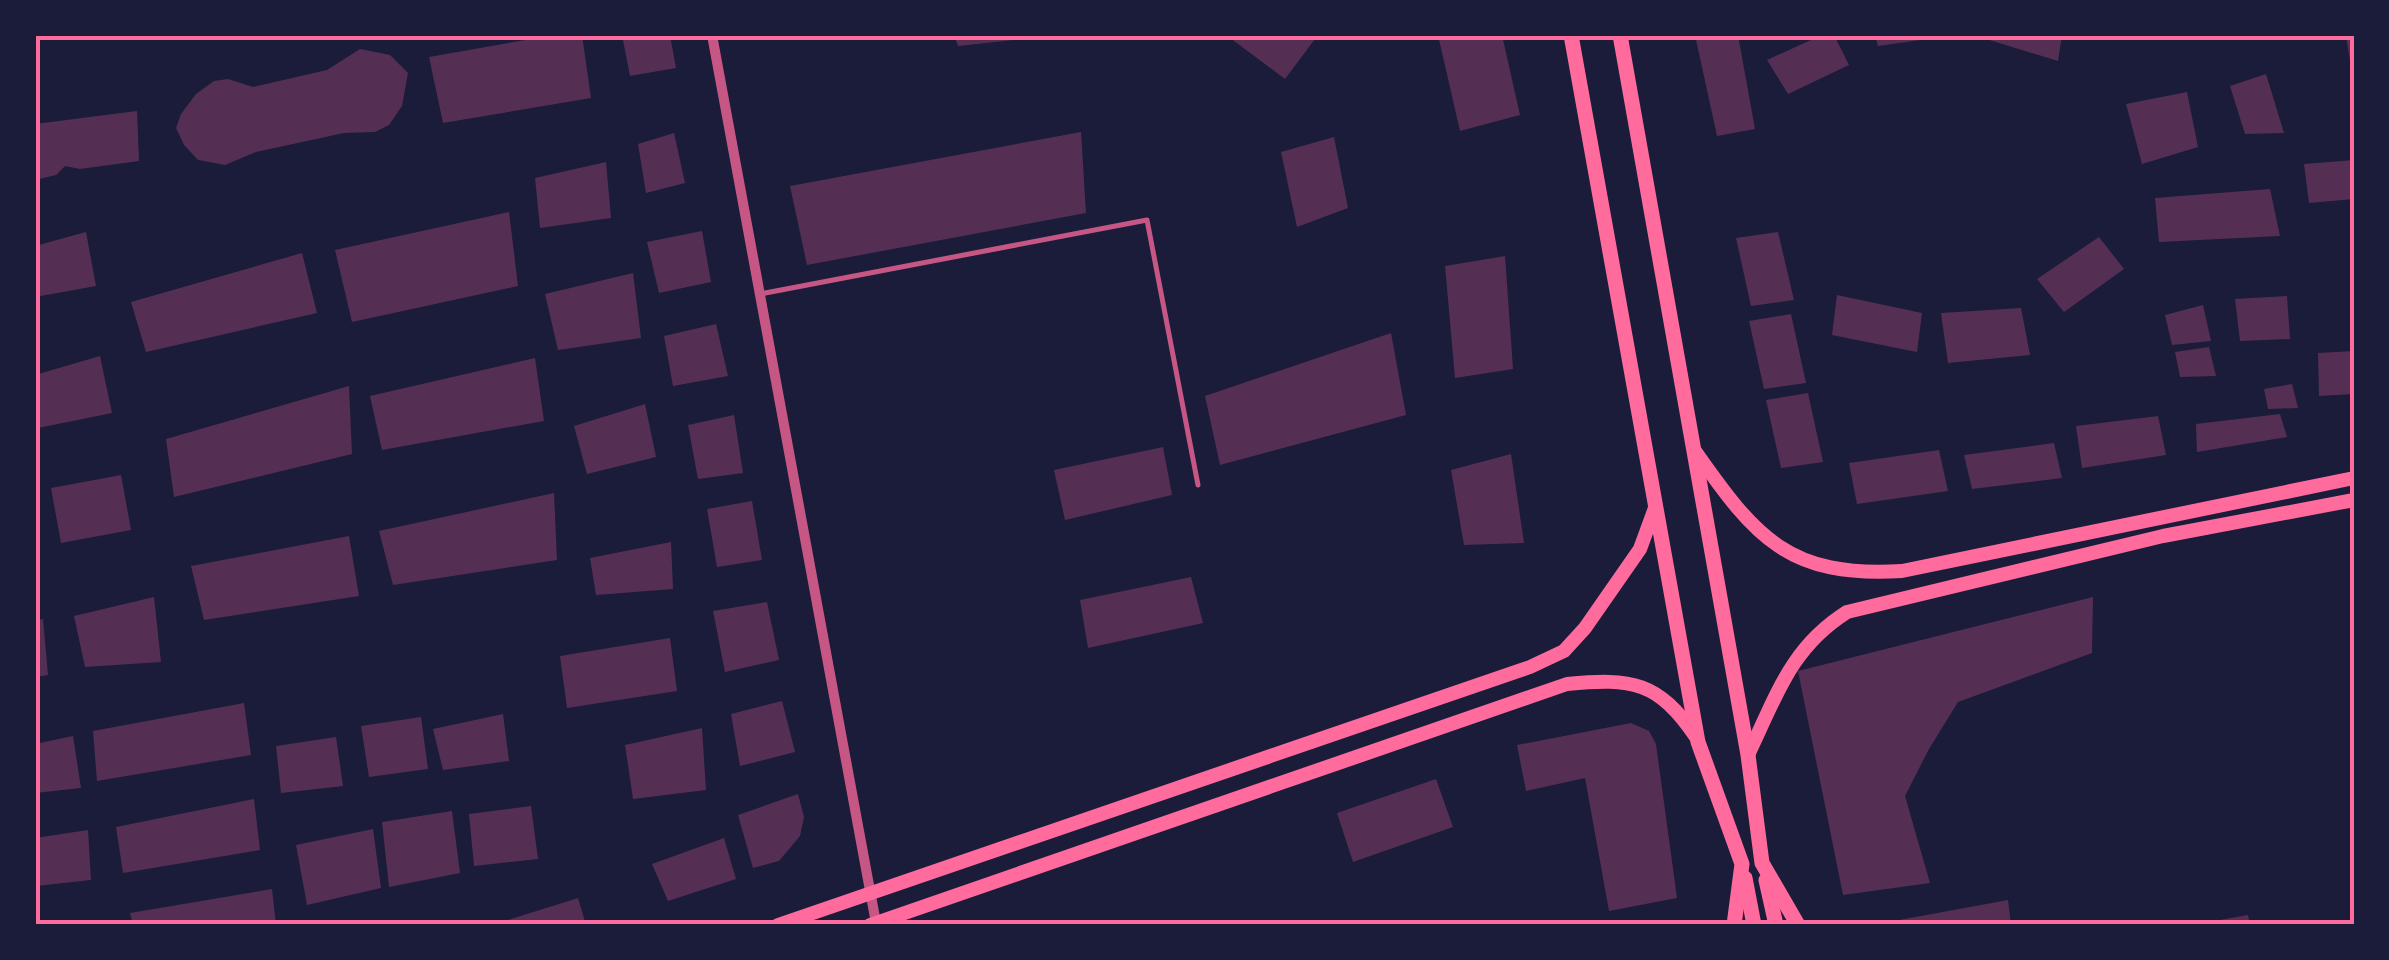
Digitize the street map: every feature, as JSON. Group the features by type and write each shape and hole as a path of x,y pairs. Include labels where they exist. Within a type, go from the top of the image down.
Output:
{"highway":[{"path":"1571,35 1657,496 1698,742 1742,864 1754,925"},
{"path":"1620,35 1748,756 1762,863 1776,925"},
{"path":"1762,863 1798,925"},
{"path":"1734,925 1742,864"}],"main road":[{"path":"1695,451 1752,527 1784,552 1830,570 1876,573 1902,572 2354,478"},
{"path":"778,925 1530,667 1564,651 1632,562 1652,521 1657,496"},
{"path":"1748,756 1797,654 1816,631 1847,612 2163,536 2354,501"},
{"path":"873,924 1566,684 1630,684 1656,692 1674,705 1698,742"}],"street":[{"path":"712,35 871,896 873,924"}],"lane":[{"path":"760,294 1147,220 1198,485"}],"building":[{"path":"554,35 582,35 591,98 443,123 429,57"},
{"path":"622,35 670,35 676,68 630,76"},
{"path":"954,35 1033,35 1033,38 958,46"},
{"path":"1226,35 1318,35 1285,79"},
{"path":"1438,35 1502,35 1520,115 1460,131"},
{"path":"1695,35 1738,35 1755,129 1717,136"},
{"path":"1822,35 1834,35 1849,65 1788,94 1767,60"},
{"path":"1875,35 1942,35 1942,37 1878,46"},
{"path":"1973,35 2062,35 2058,61"},
{"path":"2354,35 2354,72 2352,72 2346,37"},
{"path":"360,49 390,55 408,73 402,106 389,125 375,132 344,133 256,152 225,165 198,160 184,145 176,128 181,114 196,94 214,81 228,79 253,87 327,70"},
{"path":"2266,74 2284,133 2245,134 2230,86"},
{"path":"2187,92 2198,147 2142,164 2126,104"},
{"path":"137,111 139,161 80,169 65,166 56,175 35,180 35,124"},
{"path":"1081,132 1086,213 807,265 790,186"},
{"path":"674,133 685,183 646,193 638,144"},
{"path":"1334,137 1348,208 1297,227 1281,152"},
{"path":"2354,160 2354,199 2309,203 2304,164"},
{"path":"606,162 611,218 540,228 535,178"},
{"path":"2270,189 2280,236 2159,242 2155,198"},
{"path":"509,212 518,286 352,322 335,250"},
{"path":"702,231 711,282 659,293 647,242"},
{"path":"86,232 96,286 35,297 35,246"},
{"path":"1778,232 1794,300 1751,306 1736,238"},
{"path":"2099,237 2124,269 2064,312 2037,279"},
{"path":"302,253 317,313 146,352 131,302"},
{"path":"1505,256 1513,369 1455,378 1445,266"},
{"path":"633,273 641,338 558,350 545,294"},
{"path":"1837,295 1922,313 1917,352 1832,335"},
{"path":"2287,296 2290,339 2240,341 2235,299"},
{"path":"2203,305 2211,341 2172,345 2165,315"},
{"path":"2021,308 2030,355 1948,363 1941,313"},
{"path":"1791,314 1806,383 1764,389 1749,321"},
{"path":"716,324 728,376 673,386 664,336"},
{"path":"1391,333 1406,415 1220,465 1205,396"},
{"path":"2209,347 2216,376 2180,377 2175,352"},
{"path":"2354,351 2354,394 2319,396 2318,353"},
{"path":"100,356 112,413 38,428 35,375"},
{"path":"535,358 544,421 382,450 370,396"},
{"path":"2292,384 2298,408 2268,409 2264,389"},
{"path":"349,386 352,454 174,497 166,439"},
{"path":"1808,393 1823,462 1781,468 1766,400"},
{"path":"645,404 656,457 587,474 574,426"},
{"path":"2280,414 2287,437 2197,452 2196,424"},
{"path":"734,415 743,473 698,479 688,425"},
{"path":"2158,416 2166,455 2082,468 2076,426"},
{"path":"2054,443 2062,478 1972,489 1964,455"},
{"path":"1163,447 1172,495 1065,520 1054,470"},
{"path":"1939,450 1948,491 1857,504 1849,463"},
{"path":"1511,454 1524,543 1464,545 1451,470"},
{"path":"121,475 131,530 61,543 51,488"},
{"path":"554,493 557,560 393,585 379,531"},
{"path":"752,501 762,560 717,567 707,509"},
{"path":"349,536 359,596 204,620 191,566"},
{"path":"671,542 673,589 596,595 590,558"},
{"path":"1191,577 1203,623 1088,648 1080,600"},
{"path":"154,597 161,662 85,667 74,616"},
{"path":"2093,597 2092,653 1958,702 1929,749 1905,796 1930,883 1843,895 1798,671"},
{"path":"767,602 779,660 725,672 713,611"},
{"path":"43,619 48,675 35,677 35,621"},
{"path":"670,638 677,691 567,708 560,656"},
{"path":"782,701 795,752 740,766 731,714"},
{"path":"244,703 251,755 97,781 93,731"},
{"path":"503,714 509,761 443,770 433,729"},
{"path":"421,717 428,769 369,777 361,726"},
{"path":"1631,723 1649,731 1656,744 1677,898 1609,911 1585,778 1526,791 1517,745"},
{"path":"702,728 706,790 633,799 625,745"},
{"path":"73,736 81,788 35,793 35,744"},
{"path":"336,737 343,786 281,793 276,746"},
{"path":"1436,779 1453,827 1353,862 1337,813"},
{"path":"798,794 804,817 800,836 779,861 753,868 738,815"},
{"path":"254,799 260,850 123,873 116,827"},
{"path":"531,806 538,859 474,866 469,814"},
{"path":"452,811 460,873 389,887 382,822"},
{"path":"373,829 381,888 307,905 296,845"},
{"path":"88,830 91,880 36,886 35,838"},
{"path":"724,838 736,879 668,901 652,864"},
{"path":"272,889 276,925 133,925 130,913"},
{"path":"578,898 586,925 495,925 495,924"},
{"path":"2008,900 2011,925 1883,925 1883,923"},
{"path":"2248,915 2250,925 2203,923"}]}
